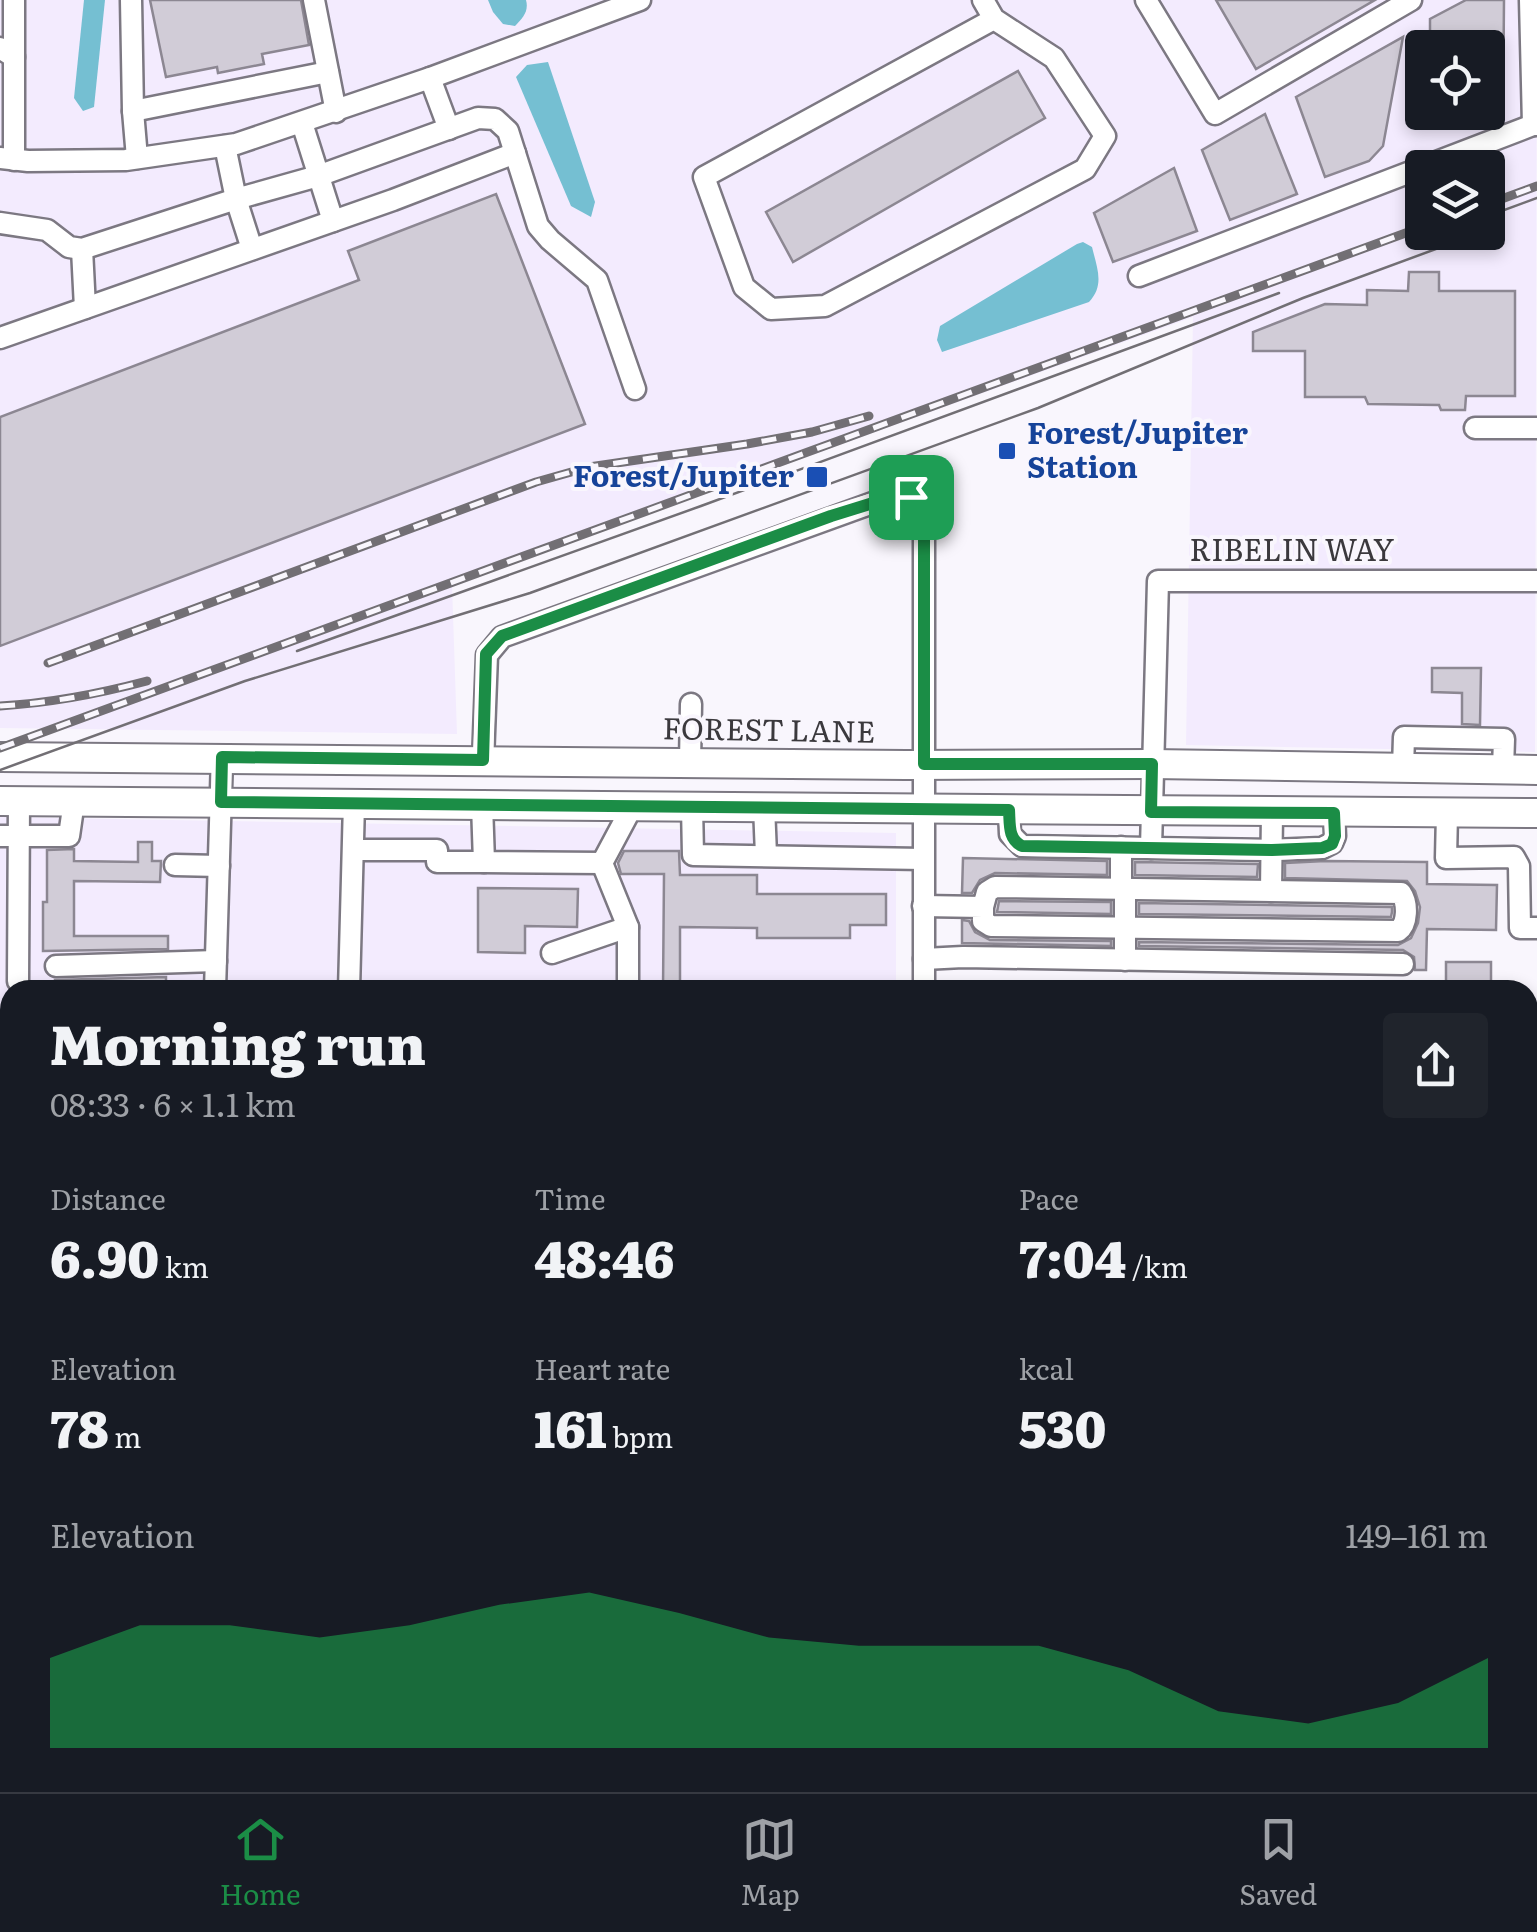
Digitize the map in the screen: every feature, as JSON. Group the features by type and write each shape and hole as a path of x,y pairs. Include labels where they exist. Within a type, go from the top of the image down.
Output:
{"main road":[{"name":"FOREST LANE","path":"0,756 1537,770"},
{"path":"482,804 483,760"},
{"path":"690,763 692,806"},
{"path":"10,801 1537,814"}],"street":[{"path":"14,0 7,53 7,159 137,158 236,144 336,112 630,2"},
{"path":"131,0 137,158"},
{"path":"314,0 336,112"},
{"path":"983,0 994,19 1054,58 1104,136 1085,168 825,306 771,309 744,288 704,177 994,19"},
{"path":"1146,0 1215,114 1411,0"},
{"path":"1138,276 1535,125 1530,0"},
{"path":"133,111 328,72"},
{"path":"430,78 449,129"},
{"path":"0,223 47,230 69,247 82,250 318,176 478,118 495,119 508,131 538,226 597,280 635,389"},
{"path":"302,123 333,221"},
{"path":"225,146 252,249"},
{"path":"0,338 516,153"},
{"path":"82,250 85,308"},
{"path":"1475,428 1537,428"},
{"path":"483,760 486,654 502,636 892,496 911,497 924,509 924,980"},
{"name":"RIBELIN WAY","path":"1151,848 1158,581 1537,581"},
{"path":"690,704 690,763"},
{"path":"215,980 222,757"},
{"path":"10,801 18,980"},
{"path":"9,836 69,836 74,801"},
{"path":"350,980 354,803"},
{"path":"482,804 484,862"},
{"path":"602,863 633,805"},
{"path":"692,806 692,854 923,859"},
{"path":"764,806 766,855"},
{"path":"1009,810 1010,834 1022,846 1272,850 1332,844 1334,813"},
{"path":"1271,891 1272,813"},
{"path":"1447,813 1446,858 1514,857 1520,866 1520,928 1537,928"},
{"path":"1121,848 1125,960"},
{"path":"354,850 437,850 437,862 602,863"},
{"path":"602,863 628,927 628,980"},
{"path":"175,865 219,866"},
{"path":"996,888 1271,891 1401,893 1405,898 1404,926 1398,931 1125,928 992,926 983,921 987,892 996,888"},
{"path":"923,906 983,907"},
{"path":"552,954 628,927"},
{"path":"924,959 1403,964"},
{"path":"56,966 216,962"}],"shaded area":[{"path":"0,0 1537,0 1535,752 1186,745 1193,317 452,585 457,734 0,728"},
{"path":"0,817 896,833 896,980 0,980"}],"water":[{"path":"84,0 105,0 94,107 83,111 74,98"},
{"path":"488,0 526,0 526,11 515,26 503,24"},
{"path":"548,62 595,202 591,217 571,206 516,77 527,65"},
{"path":"1083,242 1092,247 1098,276 1097,289 1089,302 942,352 937,340 940,326"}],"building":[{"path":"150,0 301,0 309,45 262,54 264,64 218,73 217,67 166,77"},
{"path":"1216,0 1375,0 1256,69"},
{"path":"1466,0 1504,0 1504,30 1430,30 1430,19"},
{"path":"1403,37 1383,146 1369,161 1325,177 1296,97"},
{"path":"1018,71 1045,118 793,262 766,212"},
{"path":"1265,114 1297,194 1230,220 1202,150"},
{"path":"1174,168 1197,231 1113,262 1094,213"},
{"path":"496,194 585,424 0,646 0,417 359,280 348,251"},
{"path":"1409,272 1439,272 1439,291 1515,291 1515,396 1466,396 1465,410 1441,410 1439,405 1368,404 1365,397 1305,397 1305,351 1253,351 1253,332 1325,304 1367,305 1367,290 1408,291"},
{"path":"1432,668 1481,668 1480,725 1462,724 1462,693 1432,692"},
{"path":"138,842 152,842 152,861 161,861 160,882 74,881 74,936 168,936 168,949 43,951 47,850 74,849 74,861 138,862"},
{"path":"624,851 679,851 680,875 757,875 757,894 886,894 886,925 850,925 850,938 757,938 757,928 680,927 680,980 663,980 664,874 621,874 618,863"},
{"path":"963,858 1107,861 1107,875 995,873 980,880 972,893 962,893"},
{"path":"1135,862 1258,864 1257,877 1135,875"},
{"path":"1427,862 1427,884 1497,885 1496,930 1427,929 1426,970 1415,970 1414,957 1403,950 1139,946 1139,942 1398,945 1411,938 1420,907 1407,881 1285,878 1285,863"},
{"path":"478,888 578,889 577,927 525,926 525,953 478,952"},
{"path":"999,901 1111,902 1111,914 997,912"},
{"path":"1139,903 1392,907 1392,912 1391,917 1139,914"},
{"path":"962,920 969,921 975,932 990,940 1111,941 1111,946 962,943"},
{"path":"1446,962 1491,962 1491,980 1446,980"},
{"path":"166,977 166,980 55,980"}],"tram line":[{"path":"1505,210 1537,198"},
{"path":"0,770 245,681 530,593 1038,408 1303,298 1433,250"},
{"path":"297,651 1279,293"}],"railway":[{"path":"1505,198 1537,186"},
{"path":"0,748 1405,233"},
{"path":"48,663 536,482 589,467 812,432 869,416"},
{"path":"0,706 74,697 147,681"}],"place":[{"name":"Forest/Jupiter Station","path":"1007,451"},
{"name":"Forest/Jupiter","path":"817,477"}],"route":[{"path":"892,496 911,497 924,509 924,764 1152,764 1151,812 1334,813 1332,844 1272,850 1022,846 1010,834 1009,810 221,802 222,757 483,760 486,654 502,636 831,516 892,496"}]}
